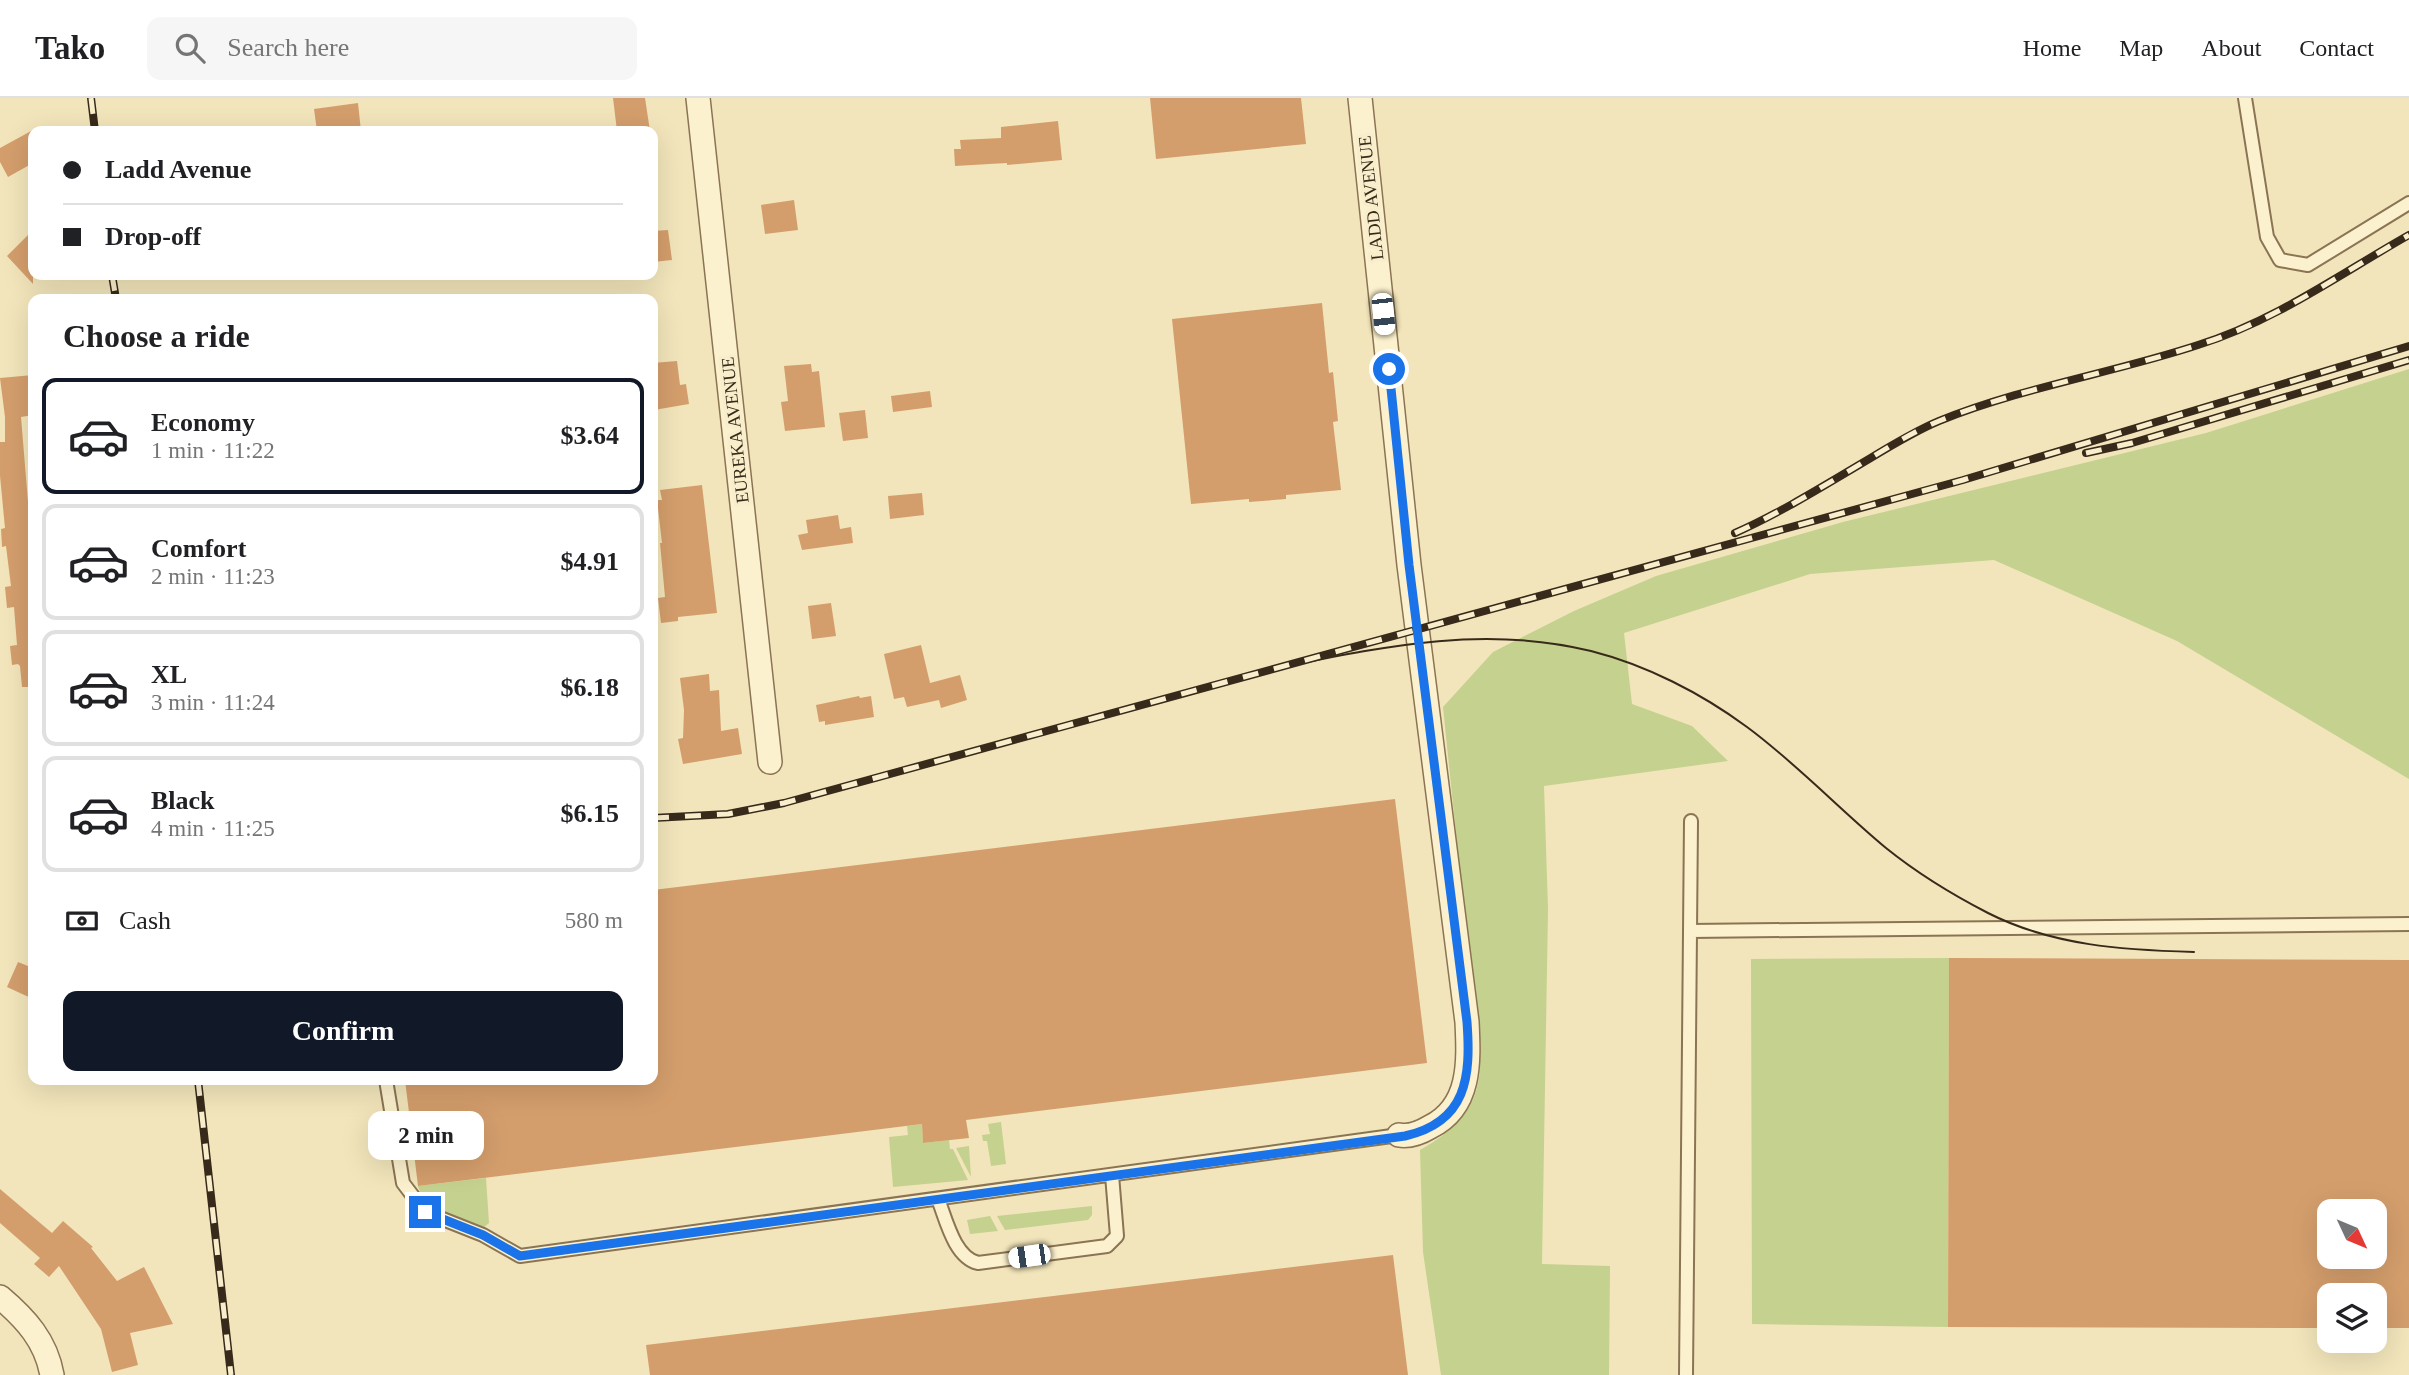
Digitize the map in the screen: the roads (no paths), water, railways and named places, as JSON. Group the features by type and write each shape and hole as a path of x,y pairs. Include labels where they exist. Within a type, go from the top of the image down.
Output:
{"street":[{"name":"EUREKA AVENUE","path":"698,98 770,762"},
{"name":"LADD AVENUE","path":"1360,98 1409,565 1467,1022 1469,1060 1465,1086 1449,1114 1420,1133 1399,1135"},
{"path":"0,1297 38,1336 52,1375"}],"lane":[{"path":"2245,98 2267,237 2280,260 2308,265 2409,203"},
{"path":"1686,1375 1691,821"},
{"path":"1690,931 2409,924"},
{"path":"387,1085 403,1183 425,1212 483,1235 520,1256 1399,1135"},
{"path":"938,1199 955,1240 967,1259 978,1263 1107,1245 1117,1236 1112,1175"}],"tram line":[{"path":"1283,667 1398,646 1474,639 1552,643 1612,657 1652,672 1692,692 1747,727 1898,857 1988,913 2038,933 2089,944 2194,952"}],"railway":[{"path":"91,98 94,126"},
{"path":"1735,533 1930,425 2035,389 2166,355 2226,335 2307,296 2409,235"},
{"path":"113,280 115,294"},
{"path":"658,818 728,814 784,803 1963,480 2409,346"},
{"path":"2086,453 2132,443 2409,360"},
{"path":"199,1085 231,1375"}]}
